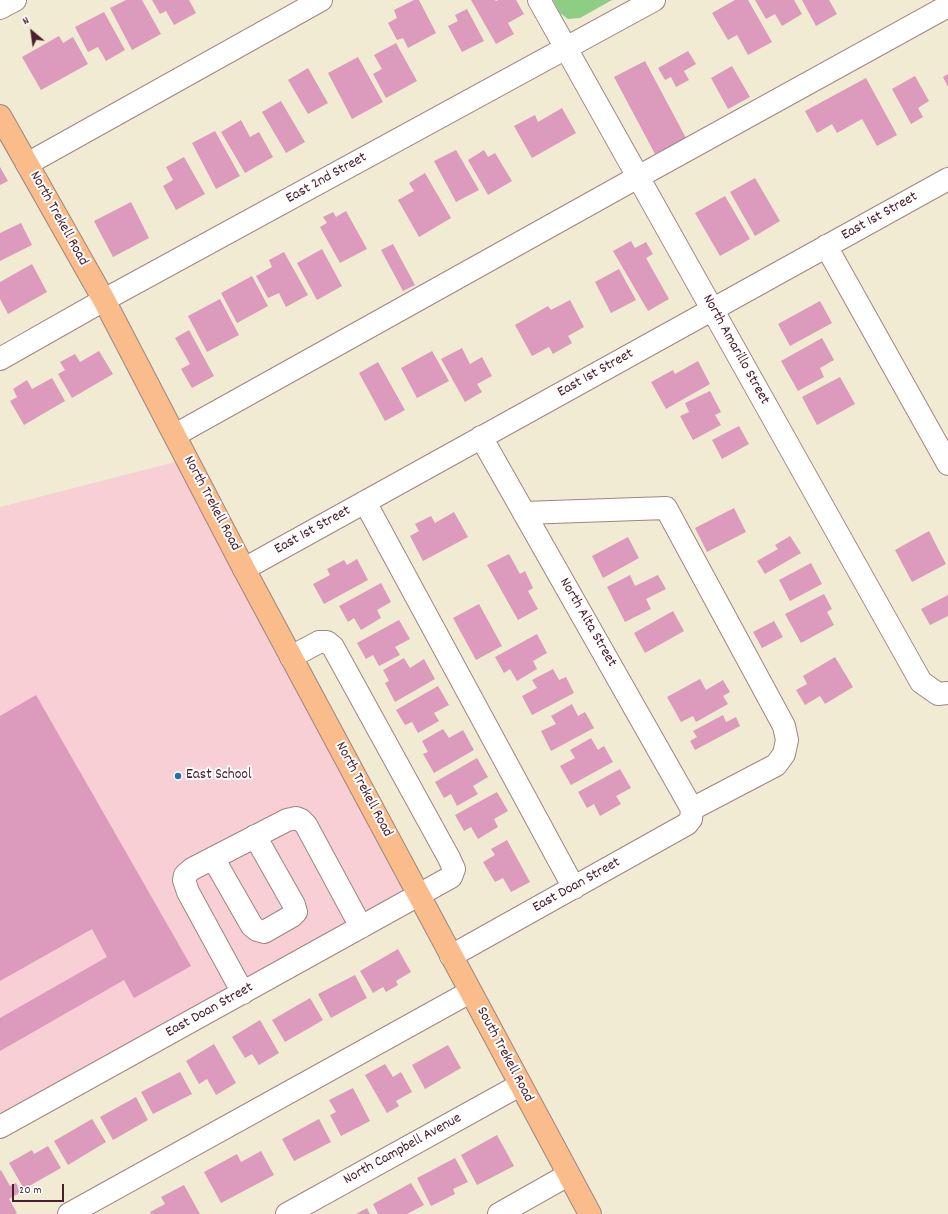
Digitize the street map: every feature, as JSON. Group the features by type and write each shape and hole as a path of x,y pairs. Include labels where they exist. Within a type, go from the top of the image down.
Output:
{"main road":[{"name":"North Trekell Road","path":"0,116 104,300 244,569 419,895"},
{"name":"South Trekell Road","path":"419,895 590,1214"}],"street":[{"path":"0,8 14,0"},
{"path":"27,164 321,0"},
{"name":"North Amarillo Street","path":"539,0 921,682 943,694"},
{"name":"East 2nd Street","path":"0,359 104,300 654,0"},
{"path":"175,435 948,6"},
{"name":"East 1st Street","path":"244,569 826,246 946,183"},
{"path":"826,246 948,464"},
{"name":"North Alta Street","path":"481,437 692,809"},
{"path":"365,502 574,888"},
{"path":"524,513 666,508 784,726 788,740 784,754 776,764 692,809"},
{"name":"East Doan Street","path":"0,1127 451,877 454,869 449,858 333,647 327,642 319,642 291,657"},
{"name":"East Doan Street","path":"451,956 687,824 691,819 692,809"},
{"path":"243,993 188,892 184,880 185,875 192,869 287,820 296,818 301,820 306,825 361,927"},
{"path":"213,858 252,926 257,930 264,932 292,916 296,912 294,905 255,836"},
{"path":"69,1214 470,992"},
{"name":"North Campbell Avenue","path":"287,1214 520,1085"},
{"path":"499,1214 568,1175"}],"shaded area":[{"name":"East School","path":"187,459 419,895 0,1127 0,507"}],"green space":[{"path":"553,0 612,0 580,18 568,19 560,13"}],"building":[{"path":"126,0 142,0 161,34 132,50 110,8"},
{"path":"152,0 189,0 196,13 174,25 166,11 160,14"},
{"path":"414,0 419,0 436,33 408,48 403,38 397,40 388,23 397,18 394,10"},
{"path":"471,0 516,0 524,14 508,23 514,34 496,44"},
{"path":"735,0 748,0 772,42 748,55 737,35 728,40 712,13"},
{"path":"755,0 794,0 802,14 782,26 775,14 766,19"},
{"path":"802,0 829,0 837,14 816,26"},
{"path":"467,9 484,41 462,52 448,26 458,21 455,15"},
{"path":"104,12 125,50 106,61 98,47 88,52 75,27"},
{"path":"59,36 63,43 73,37 88,64 41,90 22,57"},
{"path":"396,43 417,81 386,98 373,74 382,69 374,55"},
{"path":"688,51 696,64 684,71 689,80 676,87 671,77 665,80 658,68"},
{"path":"358,57 383,102 352,119 328,73"},
{"path":"645,61 686,138 655,154 614,77"},
{"path":"732,66 750,97 728,109 711,78"},
{"path":"308,68 328,103 308,114 288,80"},
{"path":"948,74 948,87 943,77"},
{"path":"915,76 929,101 918,108 923,117 911,124 892,89"},
{"path":"866,78 897,135 877,146 862,119 837,133 832,124 817,133 805,111"},
{"path":"281,101 305,142 286,153 262,112"},
{"path":"562,108 576,133 532,158 514,126 535,115 538,122"},
{"path":"241,120 250,137 259,132 273,157 245,173 221,132"},
{"path":"215,131 240,176 216,189 192,143"},
{"path":"456,150 479,190 456,202 434,161"},
{"path":"484,150 488,157 495,153 512,181 488,195 468,160"},
{"path":"184,157 205,194 176,210 163,186 173,180 166,167"},
{"path":"0,167 8,181 0,185"},
{"path":"425,173 451,218 419,237 398,200 414,191 409,183"},
{"path":"755,178 780,221 755,236 730,192"},
{"path":"725,196 750,239 720,256 695,213"},
{"path":"131,202 149,238 113,257 94,221"},
{"path":"346,211 367,249 340,263 320,227 327,223 323,217 333,212 336,217"},
{"path":"21,223 32,245 0,261 0,233"},
{"path":"631,241 635,248 646,242 653,254 646,258 669,299 648,311 613,251"},
{"path":"393,244 415,285 403,291 381,250"},
{"path":"322,249 342,286 317,300 297,263"},
{"path":"284,252 308,295 286,307 279,293 268,298 256,276 272,267 269,260"},
{"path":"32,264 47,292 8,314 0,299 0,282"},
{"path":"619,269 636,300 611,313 595,282"},
{"path":"252,276 268,306 237,323 221,293"},
{"path":"220,299 239,335 207,352 188,316"},
{"path":"570,300 584,327 568,336 572,343 553,354 549,347 532,356 515,325 548,306 551,310"},
{"path":"820,301 832,323 790,346 778,324"},
{"path":"189,330 214,376 192,388 181,369 190,364 175,338"},
{"path":"822,338 834,360 820,368 824,377 798,391 781,361"},
{"path":"462,348 470,364 482,357 492,376 477,384 482,392 465,402 441,359"},
{"path":"99,351 113,374 72,398 58,374 65,370 60,362 75,354 80,362"},
{"path":"432,351 449,381 417,398 401,368"},
{"path":"698,361 710,384 666,409 651,382 673,370 675,374"},
{"path":"378,362 405,410 385,421 359,373"},
{"path":"840,377 855,404 817,425 802,397"},
{"path":"52,378 65,401 24,425 10,401 17,397 13,389 27,380 32,389"},
{"path":"710,391 721,412 715,415 721,425 693,440 680,416 689,412 685,403"},
{"path":"739,426 749,444 722,459 712,440"},
{"path":"734,508 746,532 707,552 695,528"},
{"path":"454,512 468,537 423,561 410,536 419,531 415,524 431,516 435,523"},
{"path":"929,531 946,564 912,582 895,550"},
{"path":"790,536 801,553 765,574 757,561 778,549 775,545"},
{"path":"628,537 639,558 603,578 592,556"},
{"path":"509,554 520,574 525,571 533,588 528,591 538,609 518,620 487,565"},
{"path":"357,559 368,580 324,604 313,584 330,575 327,569 344,560 347,565"},
{"path":"811,563 822,584 790,601 779,580"},
{"path":"630,575 635,586 658,575 666,589 646,599 651,609 625,622 607,587"},
{"path":"381,583 391,602 377,610 381,618 361,630 354,618 348,622 339,606"},
{"path":"824,594 832,609 827,612 834,625 801,643 785,614"},
{"path":"948,595 948,616 930,625 921,609"},
{"path":"479,604 502,646 476,660 453,618"},
{"path":"673,611 684,631 645,653 634,633"},
{"path":"399,620 410,639 395,647 400,655 379,666 373,655 366,659 357,643"},
{"path":"774,621 783,637 762,648 753,632"},
{"path":"537,634 547,653 533,661 537,669 517,681 510,669 504,673 495,657"},
{"path":"835,657 853,687 825,704 820,696 805,705 796,690 807,684 803,676"},
{"path":"404,658 410,668 424,659 435,679 395,702 385,683 389,681 383,670"},
{"path":"553,669 559,680 566,677 574,693 532,715 522,696 537,688 532,680"},
{"path":"700,679 706,690 723,680 730,692 723,696 728,704 696,722 693,716 681,722 667,697"},
{"path":"438,686 449,705 434,713 439,721 418,733 412,722 405,725 396,710"},
{"path":"36,695 191,966 134,998 124,980 0,1051 0,1018 107,957 92,929 0,981 0,716"},
{"path":"572,704 578,716 585,712 594,728 551,751 541,731 556,724 551,716"},
{"path":"723,715 726,722 736,717 740,726 695,750 690,741 697,737 693,731"},
{"path":"443,729 449,738 463,730 474,750 434,773 423,754 428,752 422,741"},
{"path":"591,738 598,750 604,746 613,762 571,785 560,766 575,758 570,750"},
{"path":"477,758 488,777 473,786 478,794 457,806 451,794 444,798 435,782"},
{"path":"620,769 631,788 616,796 621,804 600,816 594,804 587,808 578,792"},
{"path":"497,792 508,811 494,819 498,827 478,839 471,827 464,831 455,815"},
{"path":"507,840 530,882 511,892 503,878 495,882 483,862 495,855 491,849"},
{"path":"398,949 411,972 396,981 398,985 386,992 383,987 373,993 360,971"},
{"path":"355,975 367,998 331,1018 318,994"},
{"path":"310,998 323,1020 285,1042 272,1020"},
{"path":"260,1020 279,1053 259,1065 252,1054 245,1058 232,1037"},
{"path":"214,1044 236,1083 216,1095 207,1079 199,1084 186,1061"},
{"path":"448,1045 461,1068 425,1089 412,1065"},
{"path":"385,1064 393,1077 401,1072 412,1092 396,1101 399,1106 387,1113 365,1075"},
{"path":"180,1072 192,1094 153,1114 141,1092"},
{"path":"353,1088 370,1121 341,1136 330,1115 336,1112 329,1100"},
{"path":"136,1097 148,1120 113,1140 100,1117"},
{"path":"92,1119 106,1142 68,1165 54,1141"},
{"path":"319,1119 331,1142 294,1161 282,1139"},
{"path":"497,1135 514,1166 477,1185 461,1155"},
{"path":"48,1146 61,1168 24,1189 9,1163 32,1150 34,1154"},
{"path":"261,1151 274,1175 221,1203 204,1172 237,1154 241,1162"},
{"path":"455,1158 468,1182 453,1189 455,1194 431,1206 417,1178"},
{"path":"1,1170 10,1186 16,1183 21,1192 9,1199 17,1213 15,1214 0,1214"},
{"path":"411,1183 424,1205 407,1214 378,1214 373,1204"},
{"path":"184,1185 200,1214 151,1214 150,1212 165,1204 161,1197"},
{"path":"367,1208 370,1214 356,1214"}],"place":[{"name":"East School","path":"178,776"}]}
